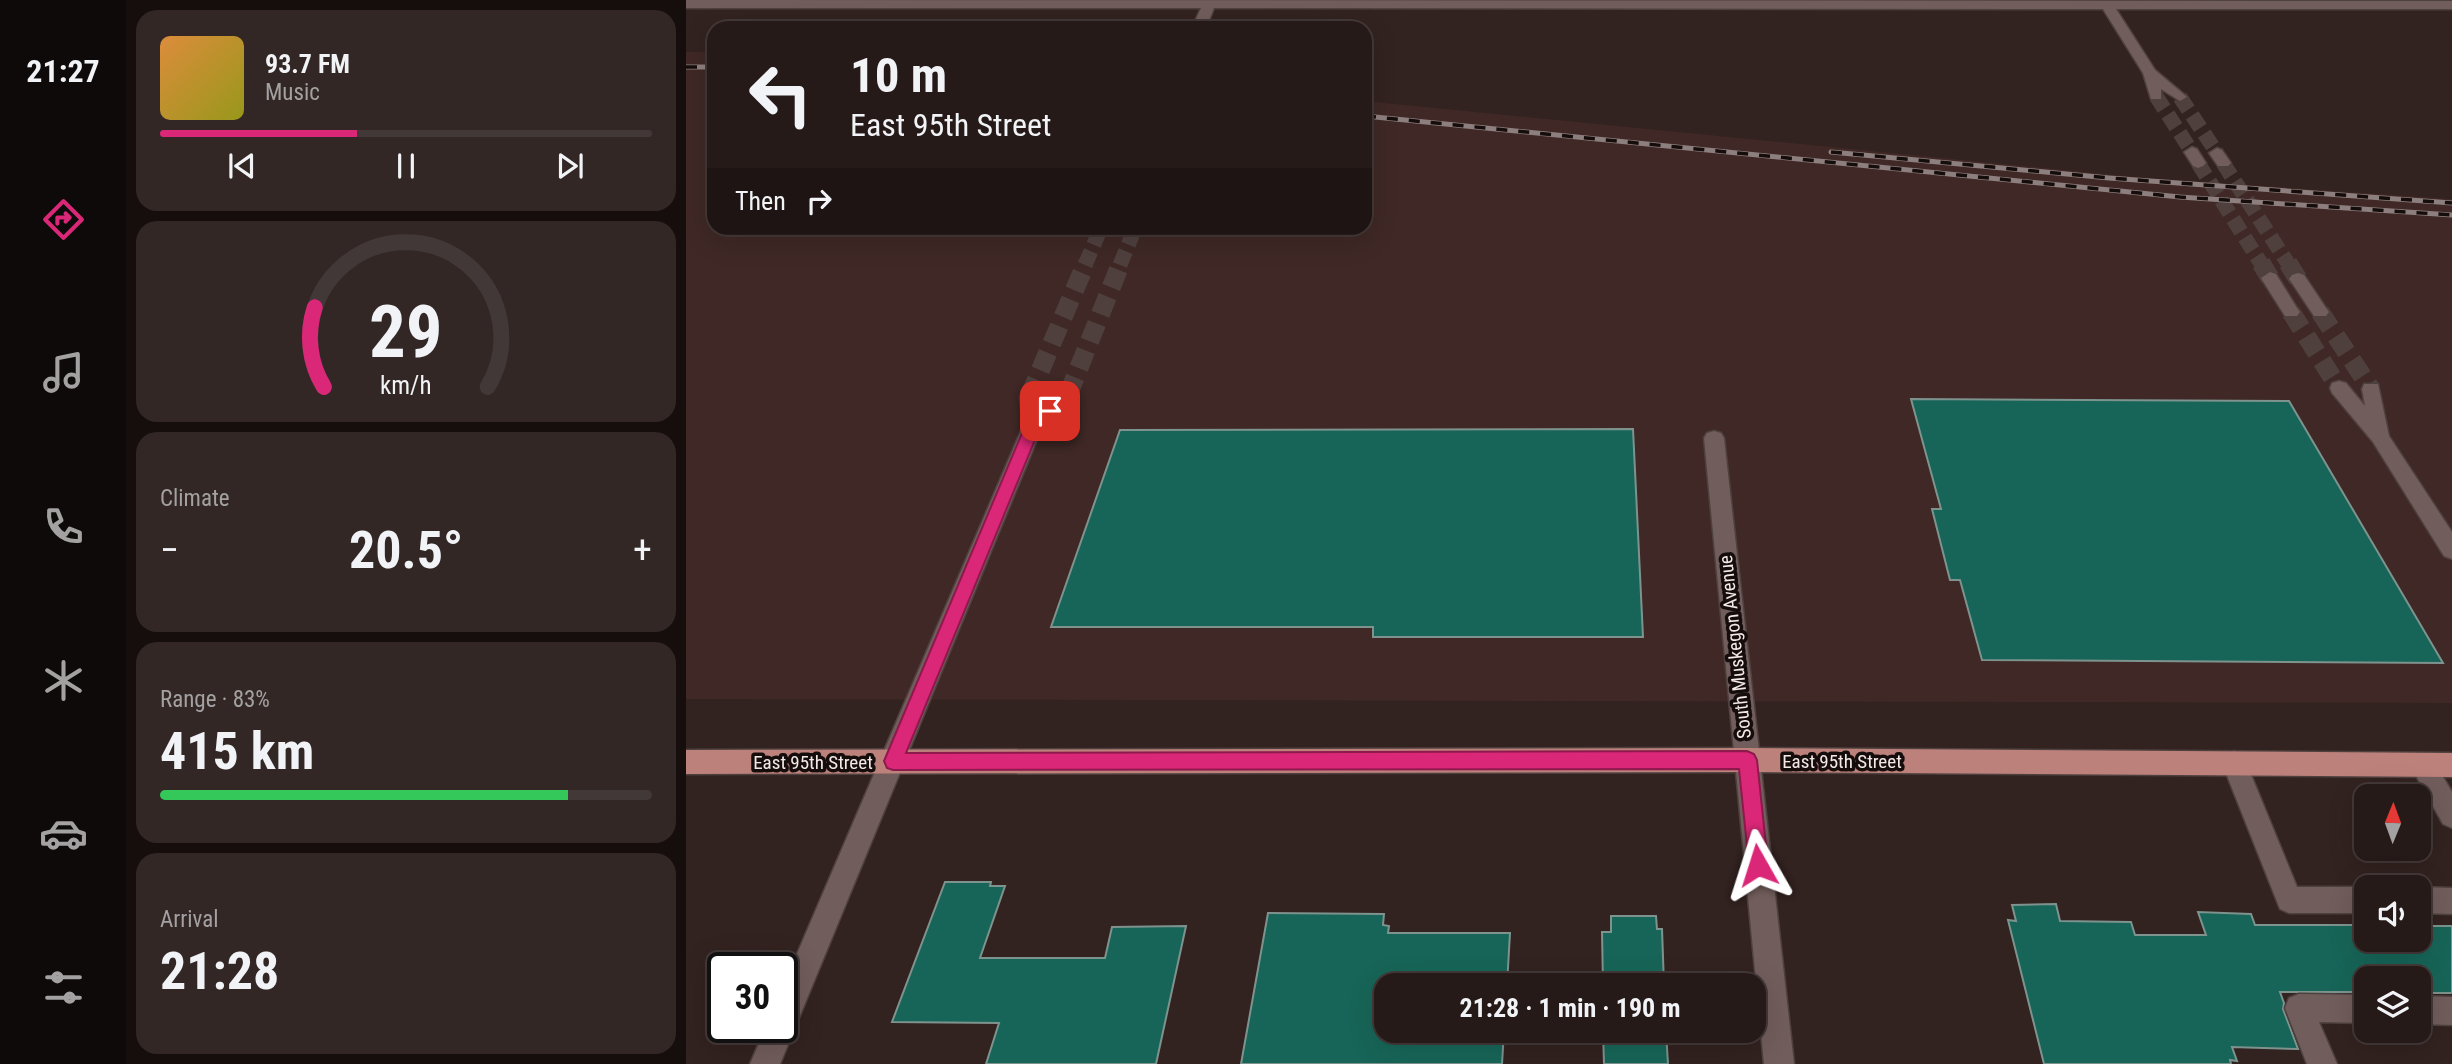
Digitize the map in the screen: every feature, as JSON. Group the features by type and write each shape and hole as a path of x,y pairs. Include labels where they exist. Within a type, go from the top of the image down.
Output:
{"main road":[{"name":"East 95th Street","path":"686,762 1747,760 2452,765"}],"street":[{"path":"1202,21 1210,2"},
{"path":"686,4 2106,2 2452,5"},
{"path":"2106,2 2150,73 2156,96"},
{"path":"2150,73 2180,97"},
{"path":"2270,278 2291,312"},
{"path":"2298,279 2320,312"},
{"path":"2339,388 2380,437 2452,550"},
{"path":"2371,389 2380,437"},
{"path":"798,985 1032,426 1068,395"},
{"path":"1029,397 1032,426"},
{"name":"South Muskegon Avenue","path":"1714,438 1779,1064"},
{"path":"2234,763 2289,900 2354,900"},
{"path":"2422,765 2452,815"},
{"path":"2431,901 2452,901"},
{"path":"2322,1064 2299,1008 2354,1009"},
{"path":"2431,1010 2452,1010"},
{"path":"765,1064 774,1043"}],"shaded area":[{"path":"686,52 707,52 707,235 1372,235 1372,102 2145,178 2452,199 2452,703 686,699"}],"building":[{"path":"1911,399 2289,401 2443,663 1982,660 1960,580 1950,580 1932,509 1941,509"},
{"path":"1633,429 1643,637 1373,637 1373,627 1051,627 1120,430"},
{"path":"945,882 991,882 990,886 1005,886 980,958 1105,958 1112,927 1186,926 1156,1064 986,1064 999,1023 892,1022"},
{"path":"2056,904 2060,921 2131,922 2135,935 2206,935 2198,912 2251,914 2255,925 2354,925 2354,952 2431,952 2431,926 2452,926 2452,993 2431,993 2431,966 2354,966 2354,992 2280,992 2283,1009 2298,1049 2232,1047 2237,1061 2230,1060 2231,1064 2044,1064 2008,920 2016,921 2012,905"},
{"path":"1268,913 1384,914 1383,925 1389,926 1388,933 1510,933 1508,973 1374,973 1374,1043 1503,1043 1502,1064 1241,1064"},
{"path":"1611,916 1656,916 1657,929 1662,929 1664,973 1603,973 1602,932 1611,932"},
{"path":"1603,1043 1667,1043 1668,1064 1604,1064"}],"tunnel":[{"path":"2156,96 2192,152"},
{"path":"2180,97 2217,153"},
{"path":"2198,163 2262,265"},
{"path":"2223,163 2289,265"},
{"path":"1085,265 1098,235"},
{"path":"1120,265 1132,235"},
{"path":"1029,397 1086,263"},
{"path":"1068,395 1121,263"},
{"path":"2261,263 2270,278"},
{"path":"2288,263 2298,279"},
{"path":"2291,312 2339,388"},
{"path":"2320,312 2371,389"}],"railway":[{"path":"686,67 707,67"},
{"path":"1372,117 2180,197 2452,215"},
{"path":"1831,152 2109,178 2452,203"}],"route":[{"path":"1050,411 1032,426 893,761 1747,760 1758,865"}]}
